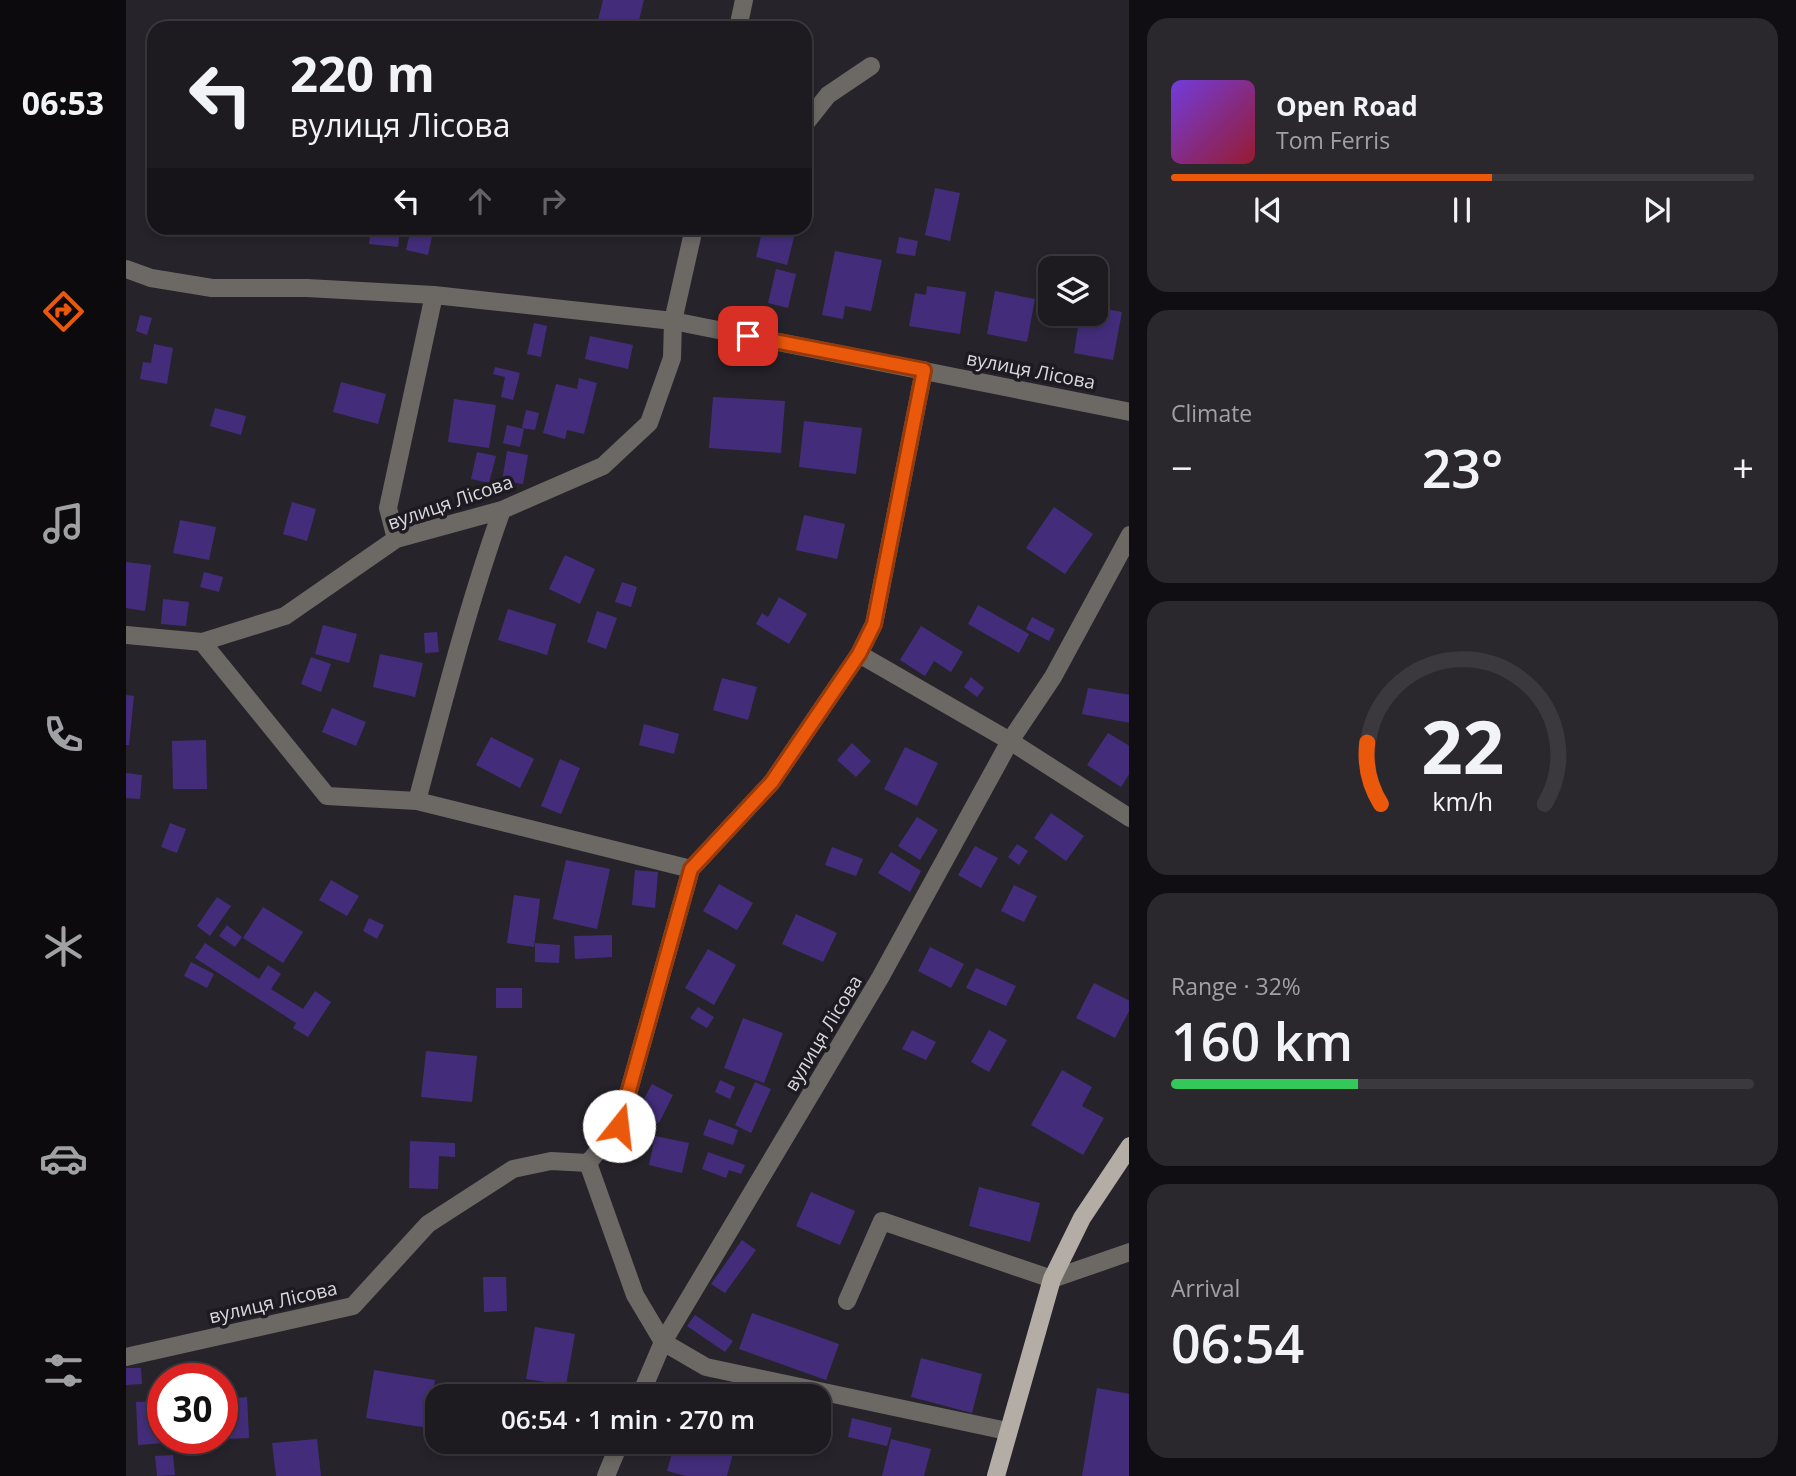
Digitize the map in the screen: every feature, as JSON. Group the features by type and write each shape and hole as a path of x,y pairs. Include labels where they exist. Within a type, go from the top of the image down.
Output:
{"main road":[{"path":"996,1476 1052,1279 1082,1218 1129,1146"}],"street":[{"path":"740,21 744,0"},
{"path":"812,115 828,95 871,66"},
{"path":"673,321 692,235"},
{"name":"вулиця Лісова","path":"126,269 151,278 212,288 307,288 434,295 673,321 1129,412"},
{"path":"396,539 388,508 434,295"},
{"name":"вулиця Лісова","path":"126,635 202,642 285,617 396,539 502,510 603,466 649,423 672,358 673,321"},
{"path":"924,370 874,624 859,654 772,782 691,869 619,1126 588,1163 635,1295 663,1342 706,1367 1007,1431"},
{"path":"417,801 447,684 502,510"},
{"name":"вулиця Лісова","path":"645,1384 663,1342 880,978 1010,741 1053,677 1129,536"},
{"path":"202,642 327,796 417,801 691,869"},
{"path":"859,654 1010,741 1129,818"},
{"name":"вулиця Лісова","path":"126,1357 353,1306 428,1224 513,1169 551,1160 588,1163"},
{"path":"847,1301 882,1221 1052,1279 1129,1252"},
{"path":"606,1476 615,1454"}],"building":[{"path":"603,0 644,0 639,21 598,21"},
{"path":"935,188 960,193 950,241 925,235"},
{"path":"370,235 399,235 398,247 369,244"},
{"path":"409,235 432,235 428,255 406,250"},
{"path":"761,235 795,235 787,265 756,257"},
{"path":"899,237 918,241 915,256 896,253"},
{"path":"835,251 882,260 871,311 845,306 843,319 822,315"},
{"path":"776,269 796,274 788,308 768,303"},
{"path":"927,286 966,292 960,334 909,326 915,293 926,295"},
{"path":"995,291 1035,299 1027,342 987,334"},
{"path":"1108,309 1122,312 1113,360 1074,353 1078,326 1108,326"},
{"path":"140,315 152,318 147,335 136,331"},
{"path":"534,323 547,326 541,357 527,354"},
{"path":"590,336 633,345 628,369 585,359"},
{"path":"154,344 173,348 167,384 140,379 143,362 151,363"},
{"path":"495,367 520,373 513,400 501,397 505,377 493,374"},
{"path":"579,378 597,383 584,434 567,430 565,439 543,433 556,384 577,389"},
{"path":"341,382 386,394 378,424 333,412"},
{"path":"713,397 785,401 781,453 709,448"},
{"path":"454,399 496,405 489,448 448,442"},
{"path":"215,408 246,416 241,435 210,426"},
{"path":"526,410 539,413 535,430 522,428"},
{"path":"804,421 862,428 856,474 799,467"},
{"path":"507,425 524,429 520,447 503,443"},
{"path":"507,451 528,455 523,484 502,481"},
{"path":"477,452 496,456 489,483 471,479"},
{"path":"292,502 316,509 307,541 283,534"},
{"path":"1054,507 1093,534 1065,574 1026,548"},
{"path":"804,515 845,524 837,559 796,550"},
{"path":"180,520 216,527 209,560 173,553"},
{"path":"565,555 595,569 580,604 549,589"},
{"path":"126,562 151,565 145,611 126,608"},
{"path":"204,572 223,577 219,592 200,587"},
{"path":"622,582 637,587 631,607 615,602"},
{"path":"779,597 807,614 789,644 756,624 762,613 768,617"},
{"path":"163,599 189,602 186,626 161,624"},
{"path":"978,605 1029,634 1019,653 968,624"},
{"path":"508,609 556,624 547,655 498,640"},
{"path":"597,611 617,618 606,649 587,642"},
{"path":"1032,617 1055,629 1049,641 1026,629"},
{"path":"323,625 357,634 349,663 315,654"},
{"path":"921,626 963,652 951,672 934,661 925,676 900,660"},
{"path":"437,632 439,652 425,653 424,633"},
{"path":"380,654 423,663 415,697 373,687"},
{"path":"311,657 331,664 321,692 301,684"},
{"path":"971,677 984,688 977,697 964,687"},
{"path":"722,678 757,687 748,720 713,710"},
{"path":"1088,688 1129,695 1129,723 1082,714"},
{"path":"126,695 134,696 129,745 126,745"},
{"path":"332,708 366,722 356,746 322,732"},
{"path":"644,724 679,734 674,754 639,745"},
{"path":"1108,733 1129,745 1129,775 1121,787 1087,765"},
{"path":"491,737 534,759 520,788 476,765"},
{"path":"206,740 207,789 173,789 172,741"},
{"path":"852,743 871,761 856,777 837,760"},
{"path":"905,747 938,763 917,806 884,789"},
{"path":"560,759 580,768 561,814 541,806"},
{"path":"126,773 142,775 140,799 126,798"},
{"path":"1051,813 1084,836 1066,861 1034,838"},
{"path":"917,817 938,830 920,860 898,846"},
{"path":"170,823 186,829 177,853 161,847"},
{"path":"1017,844 1028,851 1019,865 1008,857"},
{"path":"975,846 998,858 981,888 958,875"},
{"path":"832,847 863,859 856,876 825,865"},
{"path":"891,852 921,871 910,892 878,873"},
{"path":"566,860 610,869 597,929 553,919"},
{"path":"635,870 658,872 655,908 632,905"},
{"path":"331,880 359,896 347,916 319,900"},
{"path":"719,884 753,903 737,930 703,911"},
{"path":"1014,885 1037,896 1024,922 1001,911"},
{"path":"514,895 540,899 534,947 507,943"},
{"path":"217,897 231,906 210,936 197,926"},
{"path":"263,907 303,932 283,963 243,938"},
{"path":"796,914 837,933 823,962 782,944"},
{"path":"369,918 384,925 377,939 363,931"},
{"path":"227,925 242,937 235,947 219,936"},
{"path":"612,935 612,957 575,959 574,936"},
{"path":"205,943 259,979 268,965 281,974 271,989 303,1009 315,991 331,1002 308,1037 293,1028 296,1023 195,958"},
{"path":"535,943 560,945 559,963 535,962"},
{"path":"930,947 964,964 951,988 918,971"},
{"path":"708,949 736,965 714,1005 685,988"},
{"path":"191,962 214,974 207,988 184,976"},
{"path":"976,968 1016,986 1006,1006 966,988"},
{"path":"1094,983 1129,1000 1129,1011 1115,1038 1076,1018"},
{"path":"496,988 522,988 522,1008 496,1008"},
{"path":"698,1007 714,1017 707,1028 690,1018"},
{"path":"743,1018 783,1033 764,1083 724,1068"},
{"path":"912,1030 936,1042 926,1060 902,1049"},
{"path":"989,1030 1007,1040 989,1072 971,1062"},
{"path":"426,1051 477,1056 472,1102 421,1097"},
{"path":"1062,1070 1092,1087 1082,1106 1104,1118 1083,1155 1031,1125"},
{"path":"720,1080 735,1087 730,1099 715,1092"},
{"path":"755,1082 771,1089 751,1133 735,1125"},
{"path":"652,1084 673,1095 659,1123 637,1112"},
{"path":"709,1119 738,1130 733,1145 703,1135"},
{"path":"655,1136 689,1143 682,1173 649,1165"},
{"path":"410,1141 455,1143 455,1157 439,1156 438,1189 409,1188"},
{"path":"708,1152 745,1165 741,1174 729,1170 726,1178 702,1169"},
{"path":"979,1187 1040,1203 1030,1242 969,1226"},
{"path":"811,1192 855,1211 840,1245 796,1226"},
{"path":"742,1240 756,1250 725,1293 711,1284"},
{"path":"483,1277 506,1277 507,1311 484,1312"},
{"path":"752,1313 839,1344 826,1380 739,1349"},
{"path":"695,1315 733,1341 725,1352 687,1326"},
{"path":"535,1327 575,1334 566,1384 526,1379"},
{"path":"921,1358 982,1374 972,1413 911,1397"},
{"path":"126,1368 141,1368 142,1384 126,1385"},
{"path":"374,1370 435,1380 434,1384 425,1384 425,1428 366,1418"},
{"path":"1097,1388 1129,1394 1129,1476 1082,1476"},
{"path":"247,1397 249,1438 238,1438 238,1398"},
{"path":"136,1402 147,1402 147,1444 138,1445"},
{"path":"852,1418 892,1428 887,1446 848,1437"},
{"path":"317,1439 321,1476 276,1476 272,1443"},
{"path":"891,1439 931,1449 924,1476 882,1476"},
{"path":"672,1454 733,1454 727,1476 686,1476 667,1471"},
{"path":"173,1455 175,1475 157,1476 155,1456"}],"route":[{"path":"619,1126 691,869 772,782 859,654 874,624 924,370 748,336"}]}
